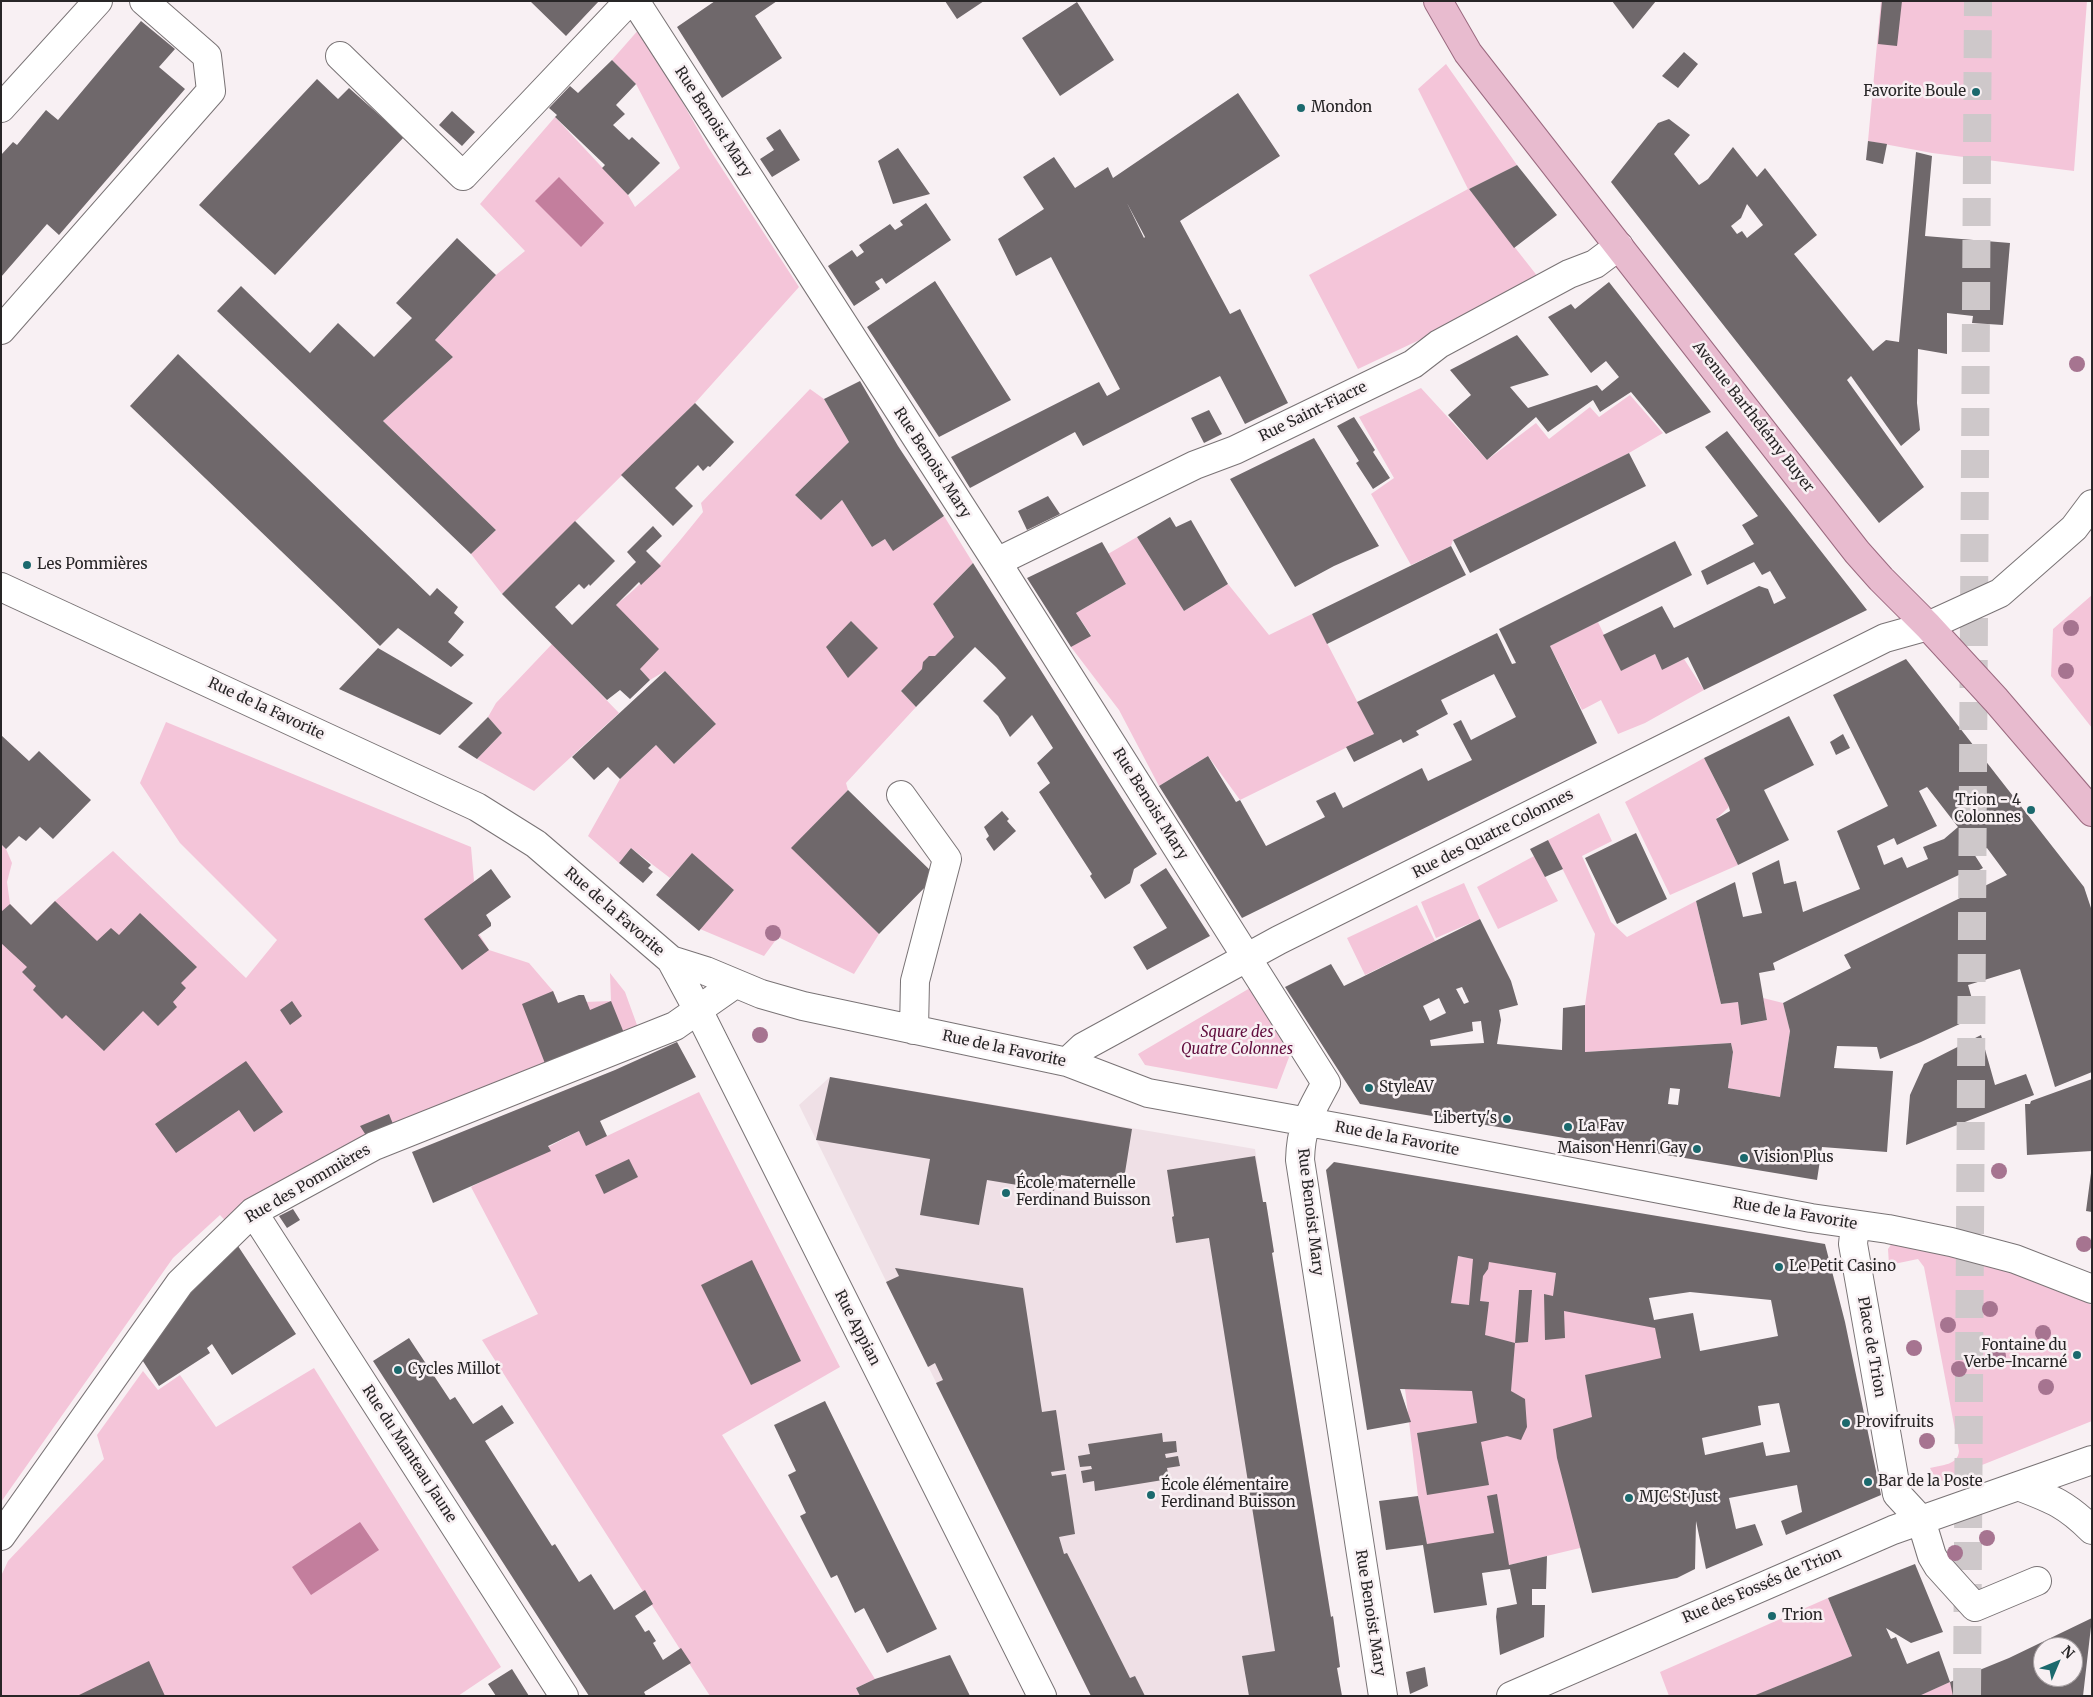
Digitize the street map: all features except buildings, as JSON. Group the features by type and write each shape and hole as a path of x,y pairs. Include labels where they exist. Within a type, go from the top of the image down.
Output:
{"main road":[{"name":"Avenue Barthélémy Buyer","path":"1438,1 1468,53 1857,552 1996,700 2092,812"}],"street":[{"path":"1,108 98,1"},
{"path":"1,330 211,91 207,56 144,1"},
{"path":"340,56 463,176 629,1"},
{"name":"Rue Benoist Mary","path":"635,1 998,564 1326,1083 1305,1122 1301,1140 1300,1160 1383,1696"},
{"name":"Rue Saint-Fiacre","path":"998,564 1009,556 1195,465 1235,450 1413,364 1439,344 1569,274 1595,264 1619,246"},
{"name":"Rue des Quatre Colonnes","path":"1067,1062 1083,1047 1247,957 1885,638 1928,626 2000,592 2074,528 2092,504"},
{"name":"Rue de la Favorite","path":"1,587 477,807 536,844 671,960 706,971 761,994 803,1006 1067,1062 1148,1093 1811,1218 1942,1240 2006,1256 2092,1289"},
{"path":"901,795 948,859 915,981 914,1030"},
{"name":"Rue Appian","path":"671,960 698,1010 1042,1696"},
{"name":"Rue des Pommières","path":"1,1536 180,1283 253,1212 374,1146 675,1026 735,984"},
{"name":"Rue du Manteau Jaune","path":"253,1212 564,1696"},
{"name":"Place de Trion","path":"1855,1225 1853,1244 1897,1494 1921,1520"},
{"path":"2018,1486 2092,1460"},
{"path":"2018,1486 2054,1500 2075,1514 2092,1530"},
{"name":"Rue des Fossés de Trion","path":"1511,1696 1763,1585 1921,1520 2018,1486"},
{"path":"1921,1520 1932,1556 1938,1566 1974,1607 2037,1581"}],"shaded area":[{"path":"559,177 604,223 581,247 535,201"},
{"name":"École élémentaire Ferdinand Buisson","path":"830,1077 1255,1149 1263,1202 1266,1202 1274,1252 1272,1253 1331,1616 1333,1617 1340,1667 1337,1668 1342,1696 1091,1696 799,1105"},
{"path":"360,1522 379,1550 311,1595 292,1567"}],"green space":[{"name":"Favorite Boule","path":"1881,1 2087,1 2074,171 1932,153 1868,141"},
{"path":"640,28 708,147 799,287 695,403 502,594 471,554 496,530 383,421 453,357 435,340 496,275 525,251 480,204 555,117 628,195 635,207 680,168 636,84 612,60"},
{"path":"1446,64 1517,165 1469,189 1542,282 1358,369 1309,275 1468,189 1418,89"},
{"path":"1421,388 1487,460 1536,423 1549,439 1590,407 1599,417 1630,395 1663,433 1629,453 1453,540 1451,546 1411,565 1371,494 1394,478 1359,417"},
{"path":"810,389 824,399 849,442 795,495 821,520 842,500 872,547 885,539 893,550 944,516 973,563 933,604 954,637 901,691 916,707 846,783 848,790 792,848 879,934 854,974 778,937 764,956 700,929 734,890 692,854 670,878 631,848 619,863 588,836 620,779 656,745 674,764 716,724 665,671 650,680 640,669 616,605 641,583 682,538 703,512 701,503"},
{"path":"1137,537 1184,611 1228,584 1269,635 1312,614 1374,734 1240,800 1208,756 1159,786 1119,710 1071,647 1091,635 1076,613 1126,584 1108,554"},
{"path":"2092,595 2092,728 2051,676 2053,629"},
{"path":"1598,622 1621,671 1655,654 1662,670 1684,659 1704,690 1645,723 1618,734 1601,700 1582,710 1550,646"},
{"path":"552,644 619,713 534,791 477,759 502,733 488,717 496,703"},
{"path":"166,722 471,847 474,881 460,903 489,950 529,963 553,991 558,1003 611,1001 610,973 625,992 637,1025 675,1026 374,1146 233,1229 220,1215 173,1258 1,1502 1,844 6,849 12,863 7,882 10,904 31,925 55,901 113,851 246,978 277,940 180,843 140,783"},
{"path":"1704,758 1729,807 1716,819 1738,865 1670,895 1625,802"},
{"path":"1599,813 1612,841 1582,856 1611,922 1627,937 1696,901 1721,1004 1738,1002 1742,1025 1767,1020 1763,998 1783,1003 1790,1031 1780,1097 1728,1088 1733,1052 1731,1043 1585,1052 1585,1005 1595,934 1548,840"},
{"path":"1534,856 1558,901 1498,929 1477,887"},
{"path":"1464,883 1480,919 1436,938 1421,902"},
{"path":"1417,905 1435,941 1365,975 1347,938"},
{"name":"Square des Quatre Colonnes","path":"1250,988 1291,1052 1277,1089 1145,1065 1138,1054"},
{"path":"699,1092 840,1367 722,1435 875,1679 856,1688 860,1696 710,1696 482,1340 538,1314 471,1187 579,1131 607,1136"},
{"path":"1892,1243 1997,1263 2092,1305 2092,1421 1942,1481 1933,1474 1930,1468 1953,1462 1958,1456 1959,1451 1924,1267 1918,1259 1889,1265 1888,1249"},
{"path":"1458,1256 1562,1274 1654,1320 1661,1358 1592,1417 1580,1548 1509,1565 1427,1544 1418,1496 1405,1389"},
{"path":"314,1368 501,1667 458,1696 1,1696 1,1576 8,1561 104,1459 97,1435 143,1371 158,1390 180,1375 216,1427"},
{"path":"1828,1598 1852,1656 1754,1696 1669,1696 1660,1672"},
{"path":"1950,1682 1972,1696 1918,1696"}],"tunnel":[{"path":"1967,1696 1978,1"}],"place":[{"name":"Favorite Boule","path":"1976,92"},
{"name":"Mondon","path":"1301,108"},
{"name":"Les Pommières","path":"27,565"},
{"name":"Trion - 4 Colonnes","path":"2031,810"},
{"name":"StyleAV","path":"1369,1088"},
{"name":"Liberty's","path":"1507,1119"},
{"name":"La Fav","path":"1568,1127"},
{"name":"Maison Henri Gay","path":"1697,1149"},
{"name":"Vision Plus","path":"1744,1158"},
{"name":"École maternelle Ferdinand Buisson","path":"1006,1193"},
{"name":"Le Petit Casino","path":"1779,1267"},
{"name":"Fontaine du Verbe-Incarné","path":"2077,1355"},
{"name":"Cycles Millot","path":"398,1370"},
{"name":"Provifruits","path":"1846,1423"},
{"name":"Bar de la Poste","path":"1868,1482"},
{"name":"École élémentaire Ferdinand Buisson","path":"1151,1495"},
{"name":"MJC St Just","path":"1629,1498"},
{"name":"Trion","path":"1772,1616"}]}
